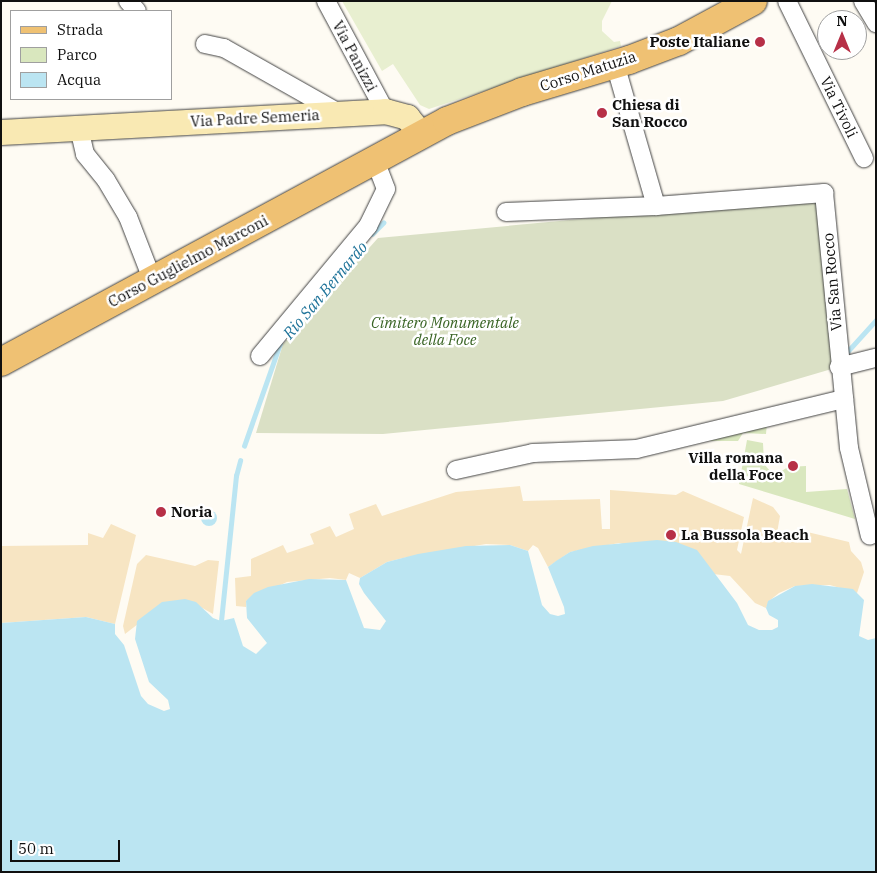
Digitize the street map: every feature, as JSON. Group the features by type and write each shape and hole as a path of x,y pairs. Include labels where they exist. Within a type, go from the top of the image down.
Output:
{"main road":[{"name":"Corso Matuzia","path":"421,134 522,92 615,64 679,40 753,1"},
{"name":"Via Padre Semeria","path":"1,132 385,111 407,117 421,134"},
{"name":"Corso Guglielmo Marconi","path":"1,362 421,134"}],"street":[{"name":"Via Panizzi","path":"326,1 385,111"},
{"name":"Via Tivoli","path":"787,1 864,158"},
{"path":"863,1 876,23"},
{"path":"205,44 224,48 339,113"},
{"path":"615,64 656,206"},
{"path":"79,128 85,154 106,180 128,217 152,279"},
{"path":"260,356 368,226 386,189 375,160"},
{"name":"Via San Rocco","path":"506,212 656,206 824,193 839,367 849,448 870,536"},
{"path":"839,367 876,358"},
{"path":"456,470 533,453 637,449 844,399"}],"green space":[{"path":"342,1 612,1 602,21 602,31 614,42 620,41 621,46 429,109 420,105 393,64 382,71"},
{"name":"Cimitero Monumentale della Foce","path":"817,197 835,368 723,401 383,434 256,433 283,344 378,238"},
{"path":"767,423 766,434 743,433 738,441 706,441"},
{"path":"747,440 763,443 764,464 770,471 780,472 788,467 806,466 806,492 847,489 855,519 739,484"}],"sand":[{"path":"520,486 523,501 600,499 602,529 610,529 610,490 676,495 683,491 744,517 737,550 741,554 753,498 773,507 780,516 777,533 797,538 799,530 849,542 851,551 861,562 864,572 857,593 830,585 795,586 779,593 769,601 766,608 755,603 730,576 713,574 710,569 619,543 570,552 548,567 538,548 533,545 528,551 510,545 486,544 387,562 360,578 349,573 346,580 330,578 287,582 246,601 246,607 236,606 235,578 251,576 251,559 283,545 287,553 314,544 310,534 330,526 336,537 354,529 349,514 376,504 382,516 456,492"},
{"path":"111,524 136,535 115,624 86,617 1,623 1,546 88,545 88,533 103,538"},
{"path":"146,555 195,566 208,560 219,561 213,614 197,605 155,611 125,634 123,626 137,564"}],"water":[{"path":"206,510 212,510 217,515 215,524 206,526 201,521 201,515"},
{"path":"657,540 676,542 697,550 737,603 748,625 759,630 772,630 778,627 778,620 769,615 766,608 768,601 795,586 812,584 853,589 864,600 859,636 868,640 876,638 876,872 1,872 1,623 86,617 115,624 115,634 124,645 141,696 148,704 164,711 170,709 168,700 149,682 135,639 137,621 162,602 185,599 196,602 213,618 221,621 234,618 243,646 256,654 267,643 247,618 246,601 254,593 268,587 309,579 346,580 364,628 380,630 386,621 364,593 359,584 360,578 387,562 418,554 466,546 510,545 528,551 542,605 550,614 558,616 565,614 564,607 548,567 570,552 593,546"}],"waterway":[{"name":"Rio San Bernardo","path":"372,234 383,223"},
{"path":"848,351 876,320"},
{"name":"Rio San Bernardo","path":"244,446 280,344"},
{"name":"Rio San Bernardo","path":"221,621 236,476 240,461"}],"place":[{"name":"Poste Italiane","path":"760,42"},
{"name":"Chiesa di San Rocco","path":"602,113"},
{"name":"Villa romana della Foce","path":"793,466"},
{"name":"Noria","path":"161,512"},
{"name":"La Bussola Beach","path":"671,535"}]}
